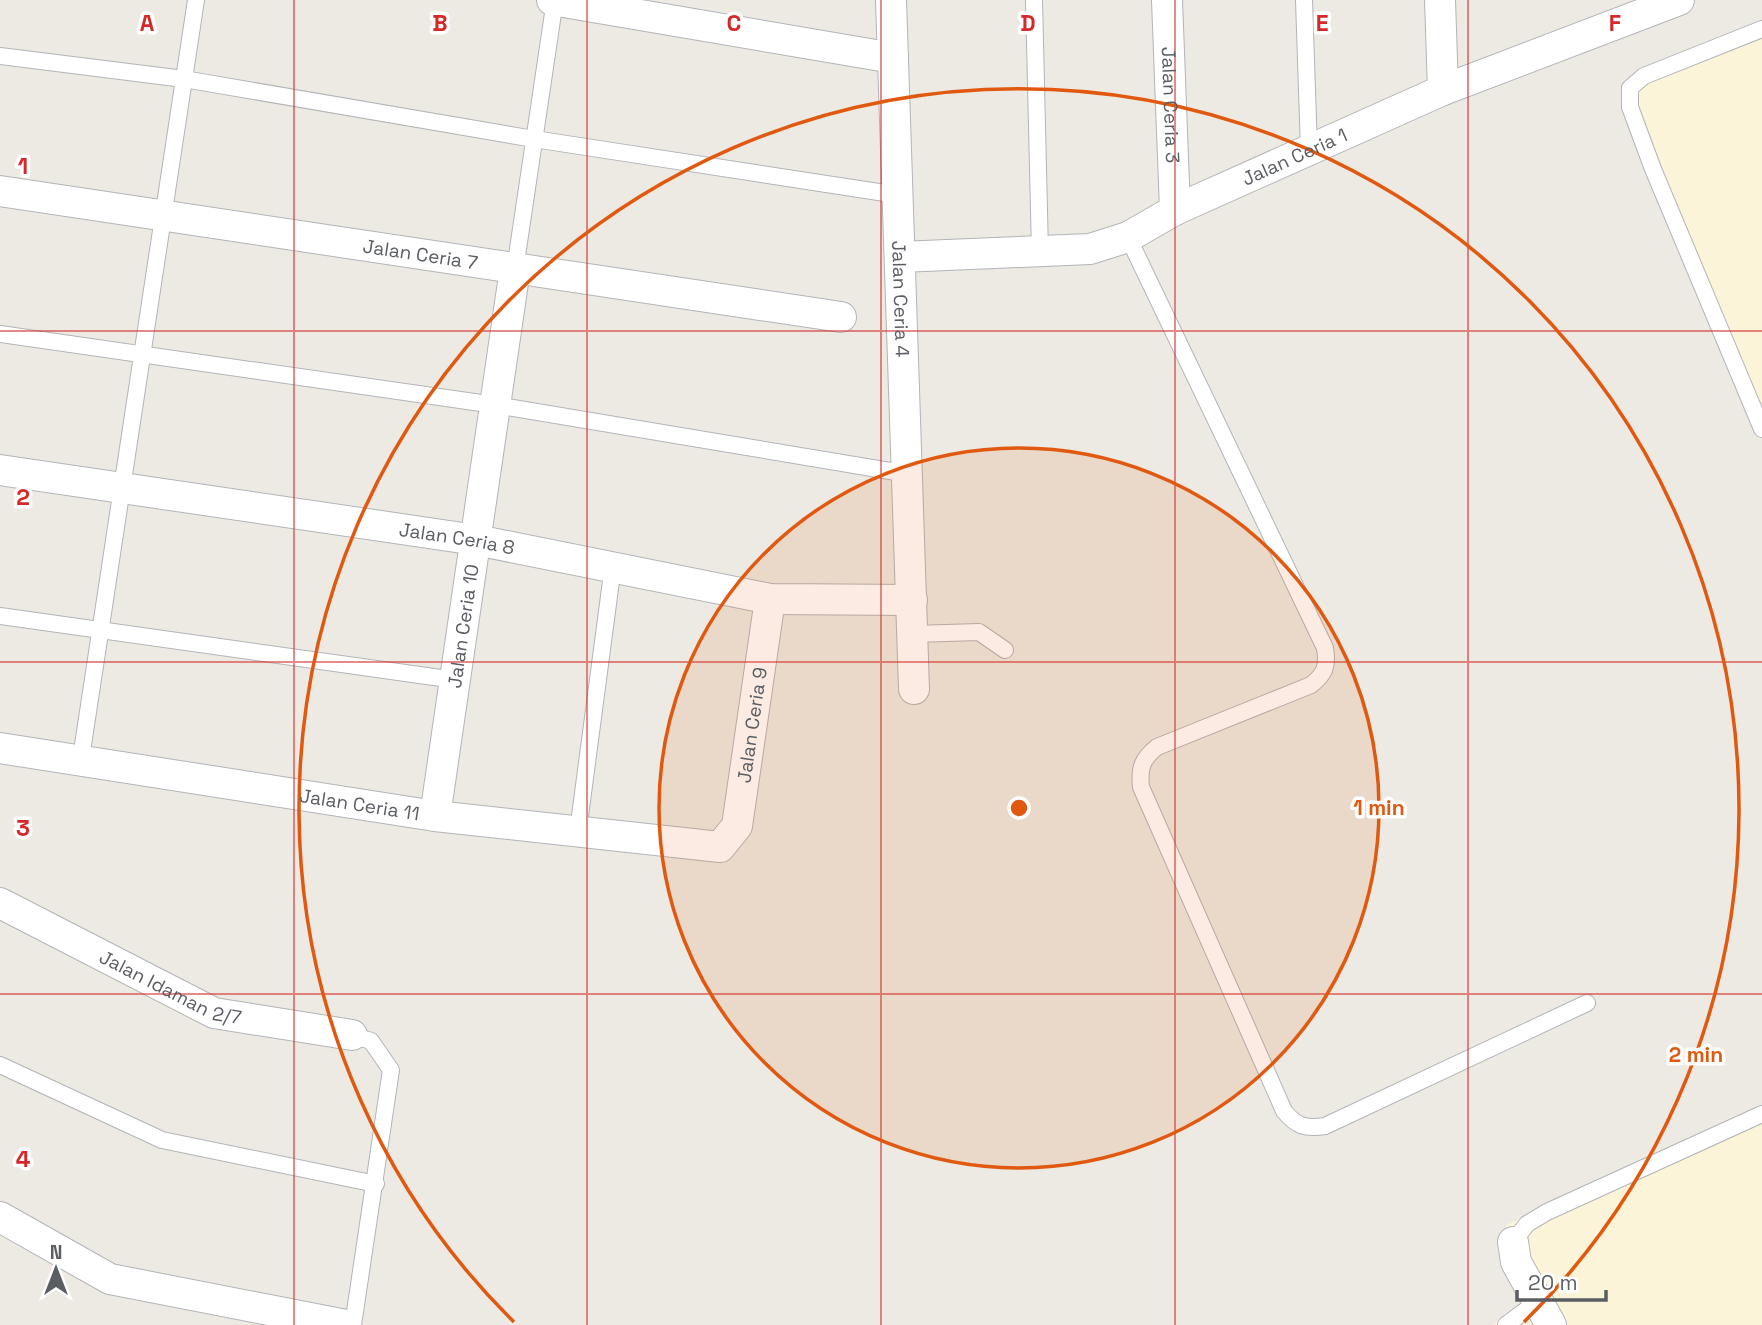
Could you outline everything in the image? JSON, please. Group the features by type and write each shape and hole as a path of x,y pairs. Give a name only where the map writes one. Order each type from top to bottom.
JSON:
{"street":[{"path":"554,0 893,58"},
{"name":"Jalan Ceria 4","path":"891,0 914,690"},
{"name":"Jalan Ceria 3","path":"1167,0 1175,210"},
{"path":"1440,0 1443,90"},
{"name":"Jalan Ceria 1","path":"900,257 1090,249 1128,237 1175,210 1443,90 1679,0"},
{"name":"Jalan Ceria 7","path":"0,191 841,317"},
{"name":"Jalan Ceria 10","path":"435,816 515,268"},
{"name":"Jalan Ceria 8","path":"0,470 476,540 771,599 912,600"},
{"name":"Jalan Ceria 9","path":"720,847 737,826 771,599"},
{"name":"Jalan Ceria 11","path":"0,747 435,816 720,847"},
{"name":"Jalan Idaman 2/7","path":"0,903 214,1013 352,1035"},
{"path":"0,1217 110,1279 346,1325"},
{"path":"1513,1242 1516,1262 1544,1313"}],"lane":[{"path":"81,758 196,0"},
{"path":"515,268 554,0"},
{"path":"1034,0 1040,252"},
{"path":"1304,0 1309,150"},
{"path":"1762,29 1644,76 1630,88 1630,107 1653,169 1762,429"},
{"path":"0,55 184,79 534,139 898,195"},
{"path":"1128,237 1325,648 1328,663 1322,677 1311,685 1157,747 1145,757 1139,772 1142,787 1284,1111 1294,1123 1309,1129 1325,1126 1587,1003"},
{"path":"0,334 495,405 908,474"},
{"path":"578,831 613,566"},
{"path":"0,616 454,680"},
{"path":"913,634 979,632 1005,650"},
{"path":"352,1035 371,1041 391,1069 353,1325"},
{"path":"0,1065 162,1140 376,1184"},
{"path":"1513,1242 1527,1224 1546,1212 1762,1114"},
{"path":"1506,1325 1544,1313"}],"shaded area":[{"path":"1762,22 1762,434 1624,86"},
{"path":"1762,1108 1762,1325 1493,1325 1523,1302 1506,1267 1506,1225"}]}
